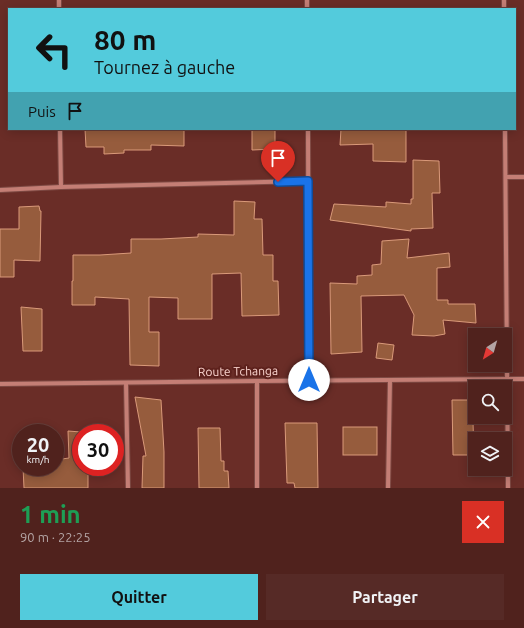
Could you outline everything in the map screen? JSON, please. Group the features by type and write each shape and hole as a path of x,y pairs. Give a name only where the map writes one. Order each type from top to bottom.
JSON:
{"street":[{"path":"60,130 61,187"},
{"path":"308,130 309,380"},
{"path":"505,130 508,488"},
{"path":"506,177 524,177"},
{"path":"0,190 61,187 308,181"},
{"name":"Route Tchanga","path":"0,384 524,379"},
{"path":"388,488 390,380"},
{"path":"257,381 257,488"},
{"path":"126,383 128,488"}],"building":[{"path":"85,130 184,130 184,146 151,145 151,150 124,150 124,153 104,154 104,147 86,147"},
{"path":"252,130 275,130 275,149 252,150"},
{"path":"341,130 406,130 406,162 373,161 373,144 340,145"},
{"path":"413,160 439,161 440,193 432,193 433,228 411,229 411,231 330,220 334,204 386,207 386,202 411,204 411,199 413,199"},
{"path":"234,201 255,202 254,219 262,219 263,255 273,255 273,281 278,281 279,315 242,316 241,273 212,274 212,319 178,319 178,298 149,297 149,332 159,332 159,366 130,365 129,299 95,297 95,305 72,305 73,255 131,253 131,239 198,237 198,234 234,235"},
{"path":"39,206 41,211 40,261 14,260 14,277 0,277 0,229 19,229 19,207"},
{"path":"409,239 407,258 449,253 450,267 437,268 437,300 448,300 448,304 475,304 476,323 443,320 445,334 434,336 412,335 414,315 404,295 361,296 362,352 331,354 330,283 357,284 357,276 372,275 372,265 381,264 382,241"},
{"path":"21,307 42,309 42,351 23,351"},
{"path":"378,343 394,345 392,360 376,358"},
{"path":"135,397 161,400 164,452 164,488 142,488 143,456 146,456"},
{"path":"452,400 468,400 468,424 473,424 473,432 468,432 468,455 453,455"},
{"path":"285,423 317,423 318,488 295,488 294,483 287,483"},
{"path":"343,427 377,427 377,455 343,455"},
{"path":"198,428 220,428 221,461 224,461 224,471 228,471 229,488 199,488"},
{"path":"68,431 72,431 72,476 88,476 88,488 24,488 23,476 64,476 64,459 69,458"}],"route":[{"path":"278,182 308,181 309,380"}]}
